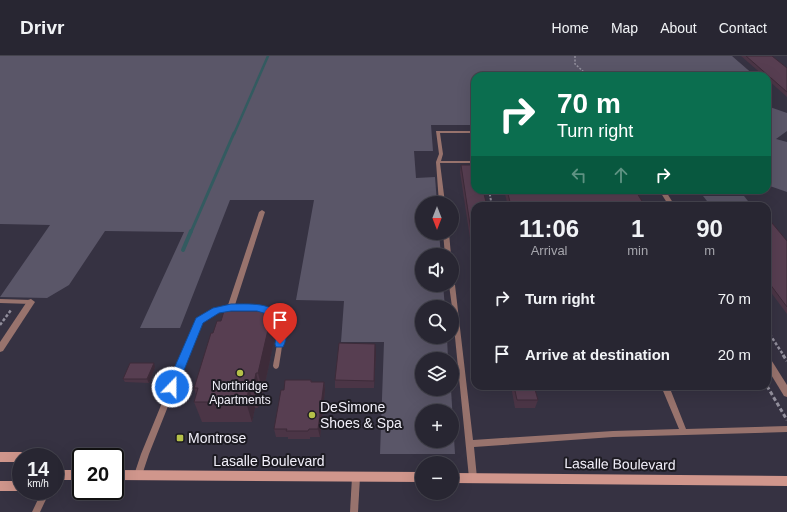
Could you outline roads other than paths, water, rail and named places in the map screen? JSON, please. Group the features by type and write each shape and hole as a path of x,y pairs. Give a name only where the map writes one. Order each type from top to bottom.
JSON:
{"main road":[{"path":"0,457 12,458"},
{"name":"Lasalle Boulevard","path":"124,475 415,477"},
{"name":"Lasalle Boulevard","path":"459,478 787,481"},
{"path":"0,486 12,486"}],"street":[{"path":"0,349 31,302"},
{"path":"771,366 787,392"}],"lane":[{"path":"441,196 438,162 441,154 438,132 471,132"},
{"path":"438,162 471,162"},
{"path":"231,307 262,212"},
{"path":"453,292 473,478"},
{"path":"0,301 31,302"},
{"path":"138,475 144,454 199,320 216,310 231,307 257,308 273,313 279,320 282,334 276,366"},
{"path":"666,390 684,432"},
{"path":"469,444 613,434 787,429"},
{"path":"354,512 356,477"},
{"path":"36,512 42,500"}],"waterway":[{"path":"234,134 268,56"},
{"path":"191,232 234,133"},
{"path":"183,250 191,231"}],"place":[{"name":"Northridge Apartments","path":"240,373"},
{"name":"DeSimone Shoes & Spa","path":"312,415"},
{"name":"Montrose","path":"180,438"}]}
